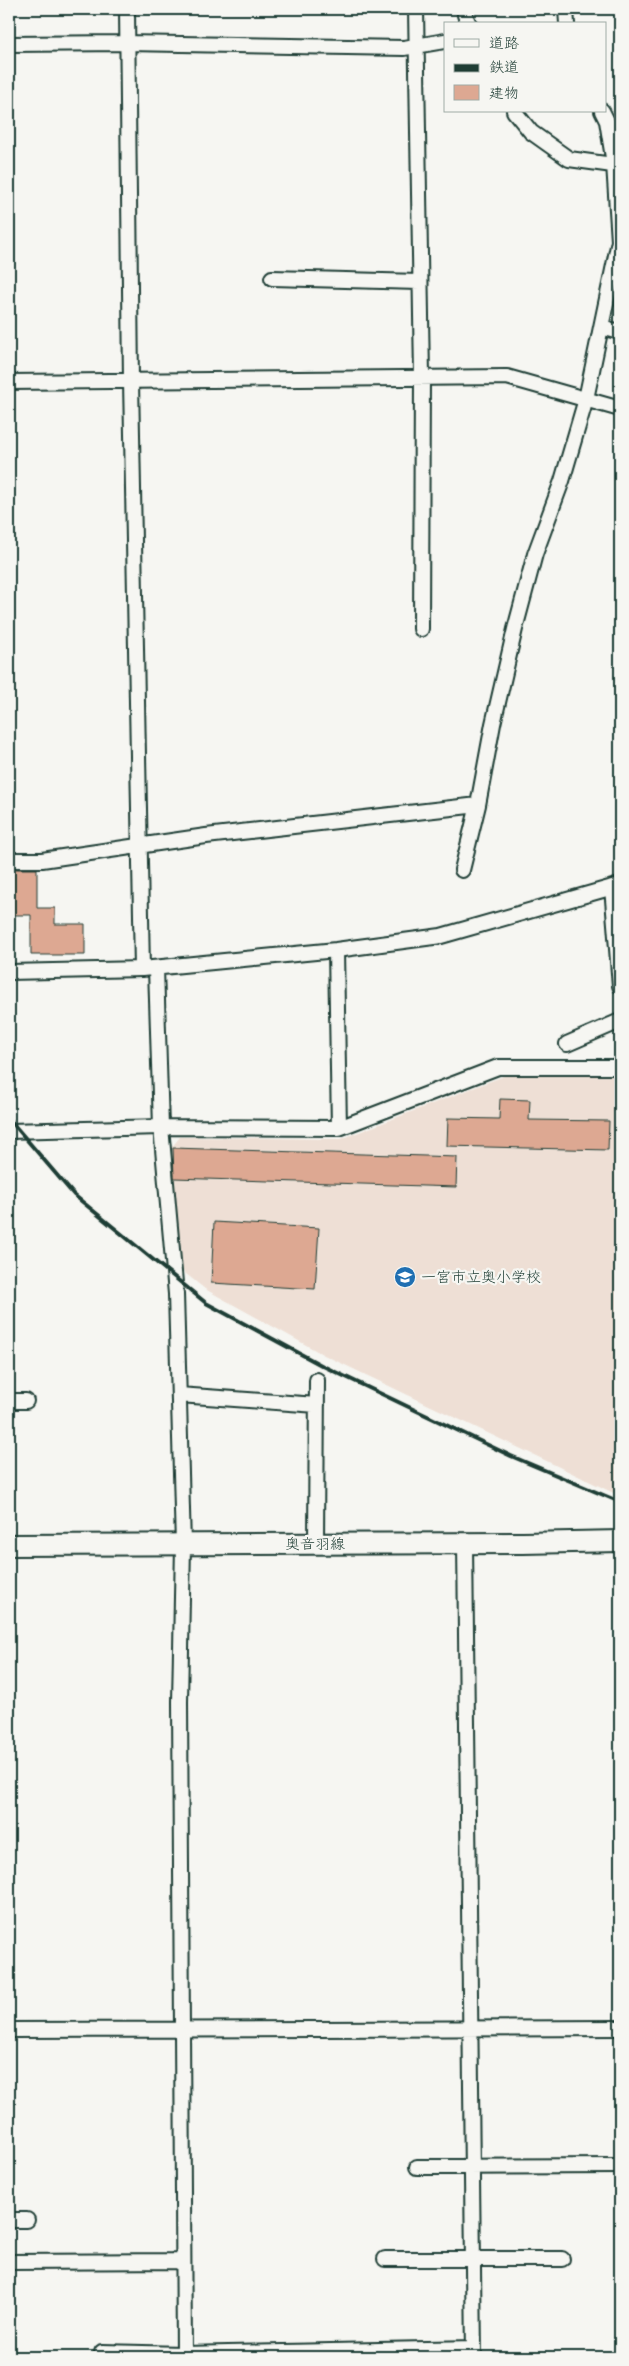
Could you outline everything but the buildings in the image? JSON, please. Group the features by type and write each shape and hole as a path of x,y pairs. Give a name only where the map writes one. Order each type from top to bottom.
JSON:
{"main road":[{"name":"奥音羽線","path":"9,1545 465,1543 620,1540"}],"street":[{"path":"127,9 139,847 176,1294 183,1545 180,1702 183,2355"},
{"path":"416,9 422,376 422,629"},
{"path":"466,9 465,15 467,22"},
{"path":"566,9 567,22"},
{"path":"9,44 127,43 404,48 418,44 444,41"},
{"path":"515,112 531,132 569,159 617,165"},
{"path":"462,870 478,805 493,724 515,629 535,554 562,481 586,400 619,241 617,165 607,121 602,112"},
{"path":"272,278 419,282"},
{"path":"601,328 620,332"},
{"path":"9,382 226,381 422,376 507,376 620,409"},
{"path":"9,860 42,860 206,836 478,805"},
{"path":"9,972 149,968 336,950 441,936 616,886 620,986"},
{"path":"336,950 338,1128"},
{"path":"567,1044 620,1022"},
{"path":"9,1131 161,1128 338,1128 498,1067 620,1067"},
{"path":"316,1544 317,1380"},
{"path":"179,1395 317,1405"},
{"path":"9,1401 26,1401"},
{"path":"102,2352 183,2355 474,2352 465,1543"},
{"path":"9,2030 620,2028"},
{"path":"417,2167 620,2166"},
{"path":"9,2220 27,2220"},
{"path":"385,2259 562,2259"},
{"path":"9,2262 183,2261"}],"shaded area":[{"name":"一宮市立奥小学校","path":"509,1074 620,1074 620,1496 324,1355 205,1289 176,1266 171,1148 180,1137 341,1139"}],"railway":[{"path":"9,1119 74,1195 206,1303 323,1366 511,1456 620,1502"}],"place":[{"name":"一宮市立奥小学校","path":"405,1277"}]}
